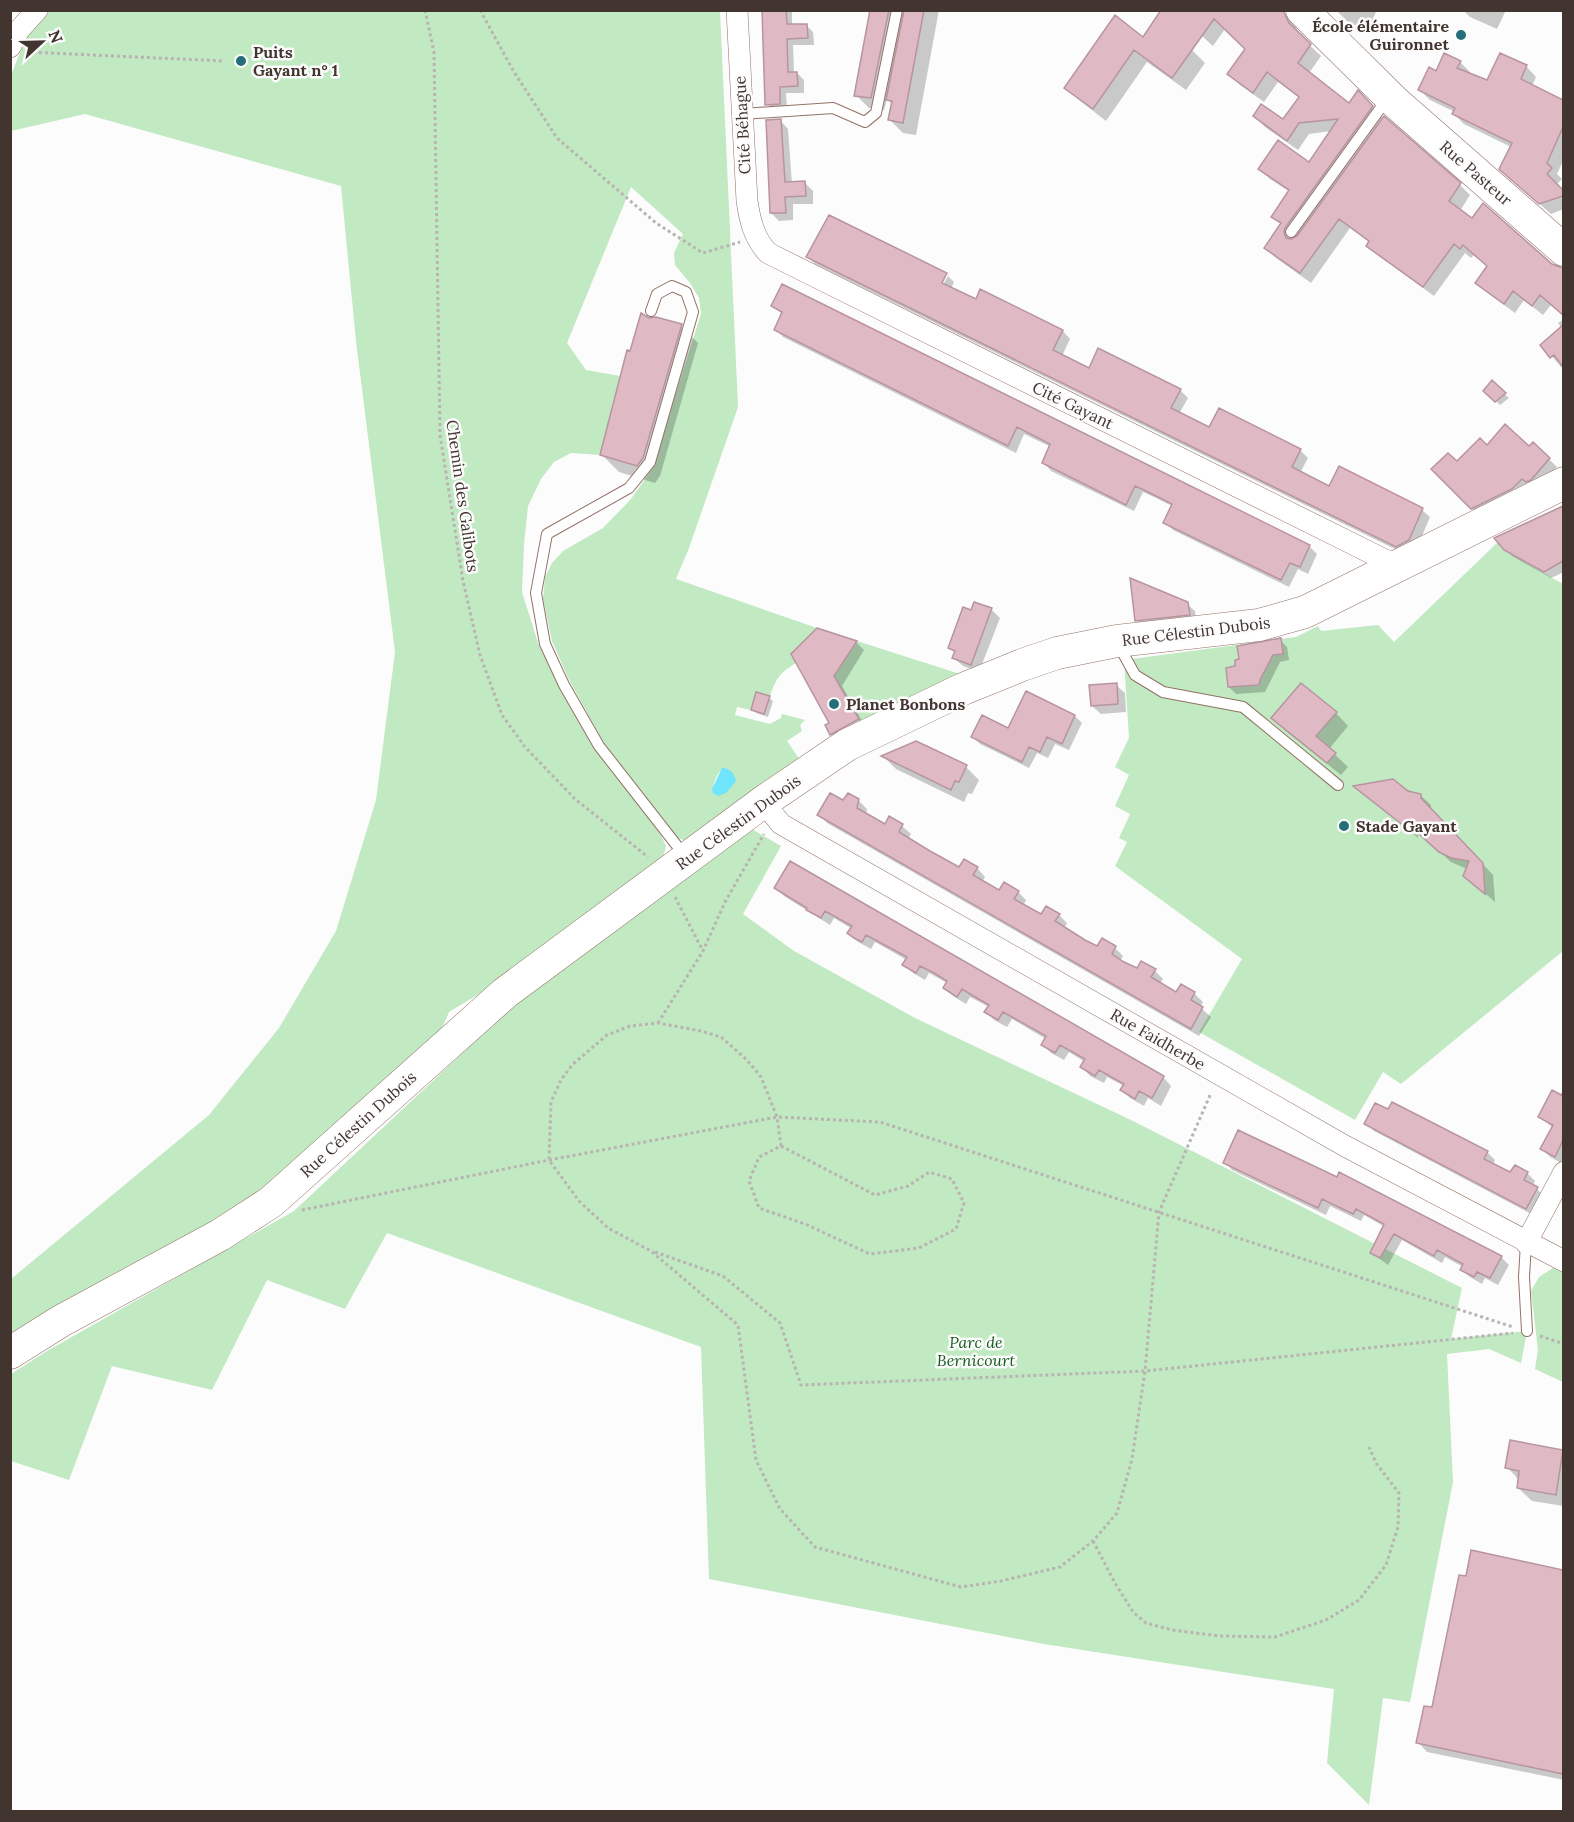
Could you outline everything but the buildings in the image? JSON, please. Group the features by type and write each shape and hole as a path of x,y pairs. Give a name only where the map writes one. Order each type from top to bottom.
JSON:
{"street":[{"path":"16,50 19,30 37,10"},
{"name":"Cité Béhague","path":"737,10 745,184 750,219 756,237"},
{"name":"Rue Pasteur","path":"1302,10 1389,96 1563,250"},
{"name":"Cité Gayant","path":"756,237 768,253 777,258 1396,566"},
{"name":"Rue Célestin Dubois","path":"10,1353 61,1320 208,1242 259,1210 301,1176 505,993 676,868 772,813 848,745 963,689 1057,653 1117,641 1236,628 1277,621 1311,609 1563,483"},
{"name":"Rue Faidherbe","path":"772,813 1219,1075 1345,1146 1563,1262"},
{"path":"1526,1243 1563,1172"}],"lane":[{"path":"742,114 833,108 865,123 876,113 897,10"},
{"path":"1291,232 1389,96"},
{"path":"651,311 657,294 672,286 686,292 693,312 650,462 629,488 547,534 536,593 545,644 570,695 599,746 676,868"},
{"path":"1117,641 1135,675 1163,692 1243,707 1338,785"},
{"path":"1526,1243 1524,1277 1527,1331"}],"path":[{"name":"Chemin des Galibots","path":"425,10 434,52 440,435 450,510 480,655 502,715 525,747 575,799 649,859 676,868 704,951"},
{"path":"480,10 514,72 557,138 656,223 703,252 756,237"},
{"path":"16,50 224,60"},
{"path":"658,1023 704,951 725,902 772,813"},
{"path":"781,1146 777,1117 761,1077 747,1060 720,1037 701,1031 658,1023 630,1026 607,1035 572,1065 561,1080 551,1102 549,1160 579,1201 608,1228 651,1251 723,1276 780,1323 801,1385 1145,1371 1527,1331"},
{"path":"651,1251 738,1325 756,1460 780,1509 815,1547 961,1587 1001,1581 1060,1567 1093,1541 1117,1512 1132,1459 1145,1371 1159,1212 1219,1075"},
{"path":"259,1210 294,1211 777,1117 880,1122 1563,1344"},
{"path":"781,1146 874,1195 908,1186 929,1172 952,1179 964,1203 956,1229 919,1248 870,1254 805,1224 759,1208 749,1180 759,1157 781,1146"},
{"path":"1093,1541 1133,1612 1146,1623 1172,1630 1220,1636 1275,1637 1326,1620 1359,1600 1366,1591 1386,1565 1398,1527 1399,1493 1376,1463 1369,1447"}],"green space":[{"path":"50,10 720,11 738,407 676,579 817,628 806,640 843,662 857,641 960,674 861,724 832,673 801,647 791,653 796,663 779,676 770,696 756,692 751,710 737,707 735,715 770,724 781,718 782,714 805,720 800,725 802,731 787,741 800,760 689,842 678,838 665,823 604,743 569,680 552,641 543,599 545,577 552,563 563,551 603,528 631,499 652,469 701,314 699,298 675,265 674,253 683,234 631,187 567,343 586,370 620,376 611,409 613,410 600,455 571,453 554,462 541,479 528,506 522,592 538,643 561,689 659,831 666,846 663,858 479,994 449,1012 440,1033 266,1193 11,1341 11,1279 209,1115 279,1028 336,931 376,800 395,652 356,341 341,186 85,114 11,131 11,76 26,36","holes":["724,768 729,770 713,793 719,772"]},
{"name":"Stade Gayant","path":"1498,542 1505,551 1563,584 1563,951 1401,1084 1383,1072 1355,1120 1199,1032 1242,959 1115,866 1127,842 1119,838 1130,814 1115,806 1129,775 1115,767 1129,738 1124,660 1296,637 1318,626 1321,631 1378,625 1394,642"},
{"name":"Parc de Bernicourt","path":"750,828 781,846 743,914 794,951 915,1018 1133,1121 1462,1288 1451,1339 1527,1331 1521,1363 1489,1349 1447,1354 1453,1482 1410,1702 1383,1698 1369,1805 1327,1763 1334,1689 1044,1644 709,1579 701,1347 387,1233 345,1309 267,1280 212,1390 112,1366 69,1480 11,1461 11,1374 47,1351 294,1211 515,1004"},
{"path":"1556,1266 1563,1270 1563,1382 1535,1369 1538,1350 1531,1291 1539,1277"}],"water":[{"path":"722,768 731,772 736,781 726,793 718,796 713,793 712,789"}],"place":[{"name":"École élémentaire Guironnet","path":"1461,35"},
{"name":"Puits Gayant n° 1","path":"241,61"},
{"name":"Planet Bonbons","path":"834,704"},
{"name":"Stade Gayant","path":"1344,826"}]}
